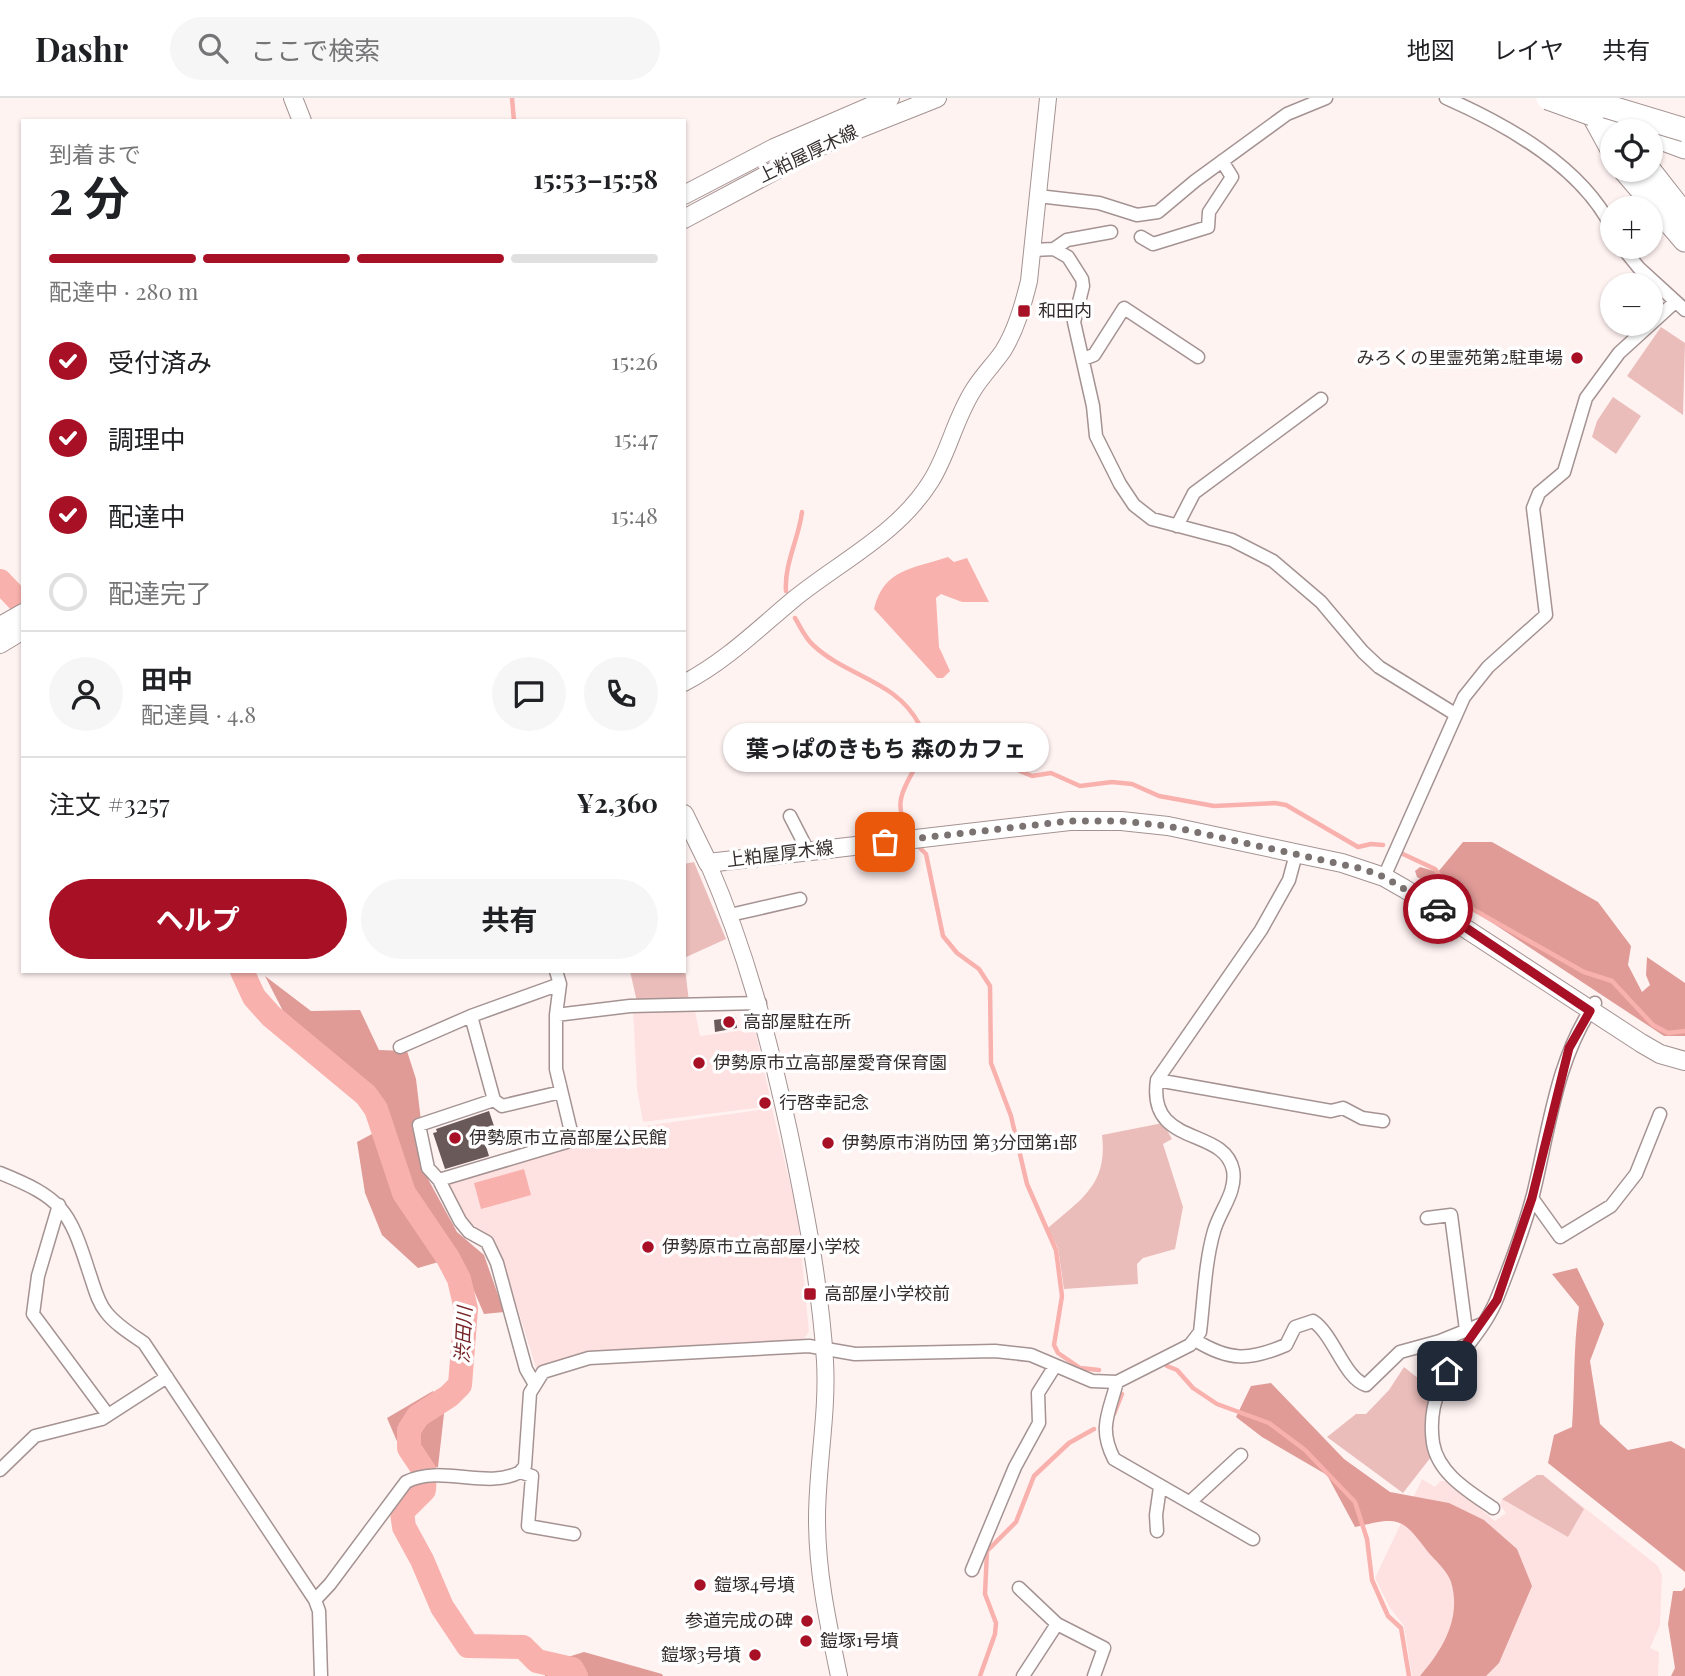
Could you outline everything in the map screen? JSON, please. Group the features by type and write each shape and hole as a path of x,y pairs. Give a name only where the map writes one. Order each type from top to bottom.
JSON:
{"highway":[{"path":"1548,98 1607,119"},
{"path":"1582,98 1685,130"},
{"path":"1582,98 1600,129"},
{"path":"1606,98 1617,119"},
{"path":"1663,139 1685,147"},
{"path":"1634,182 1665,221 1685,240"},
{"path":"1658,182 1685,216"}],"main road":[{"path":"293,98 301,119"},
{"name":"上粕屋厚木線","path":"686,194 775,148 890,98"},
{"name":"上粕屋厚木線","path":"686,218 836,138 937,98"},
{"path":"8,632 21,616"},
{"name":"上粕屋厚木線","path":"686,818 708,863 1082,821 1168,826 1342,863 1384,877 1593,1007 1660,1054 1685,1061"}],"street":[{"path":"686,682 718,664 795,599 868,546 906,513 931,481 974,389 1003,350 1015,327 1029,281 1048,98"},
{"path":"1038,197 1099,203 1147,216 1175,200 1222,161 1287,114 1325,98"},
{"path":"1446,98 1496,122 1559,166 1591,195 1600,209"},
{"path":"1141,237 1153,244 1208,227 1209,212 1232,177 1222,161"},
{"path":"1032,250 1054,249 1067,240 1111,232"},
{"path":"1054,249 1068,257 1082,279 1083,286 1074,322 1093,406 1096,436 1119,484 1142,513 1177,526 1231,540 1280,565 1321,602 1379,667 1455,715"},
{"path":"1632,259 1685,310"},
{"path":"1384,877 1464,698 1488,667 1546,615 1540,587 1541,564 1533,508 1539,493 1564,472 1586,398 1619,353 1675,302"},
{"path":"1083,359 1094,355 1124,308 1198,357"},
{"path":"1177,526 1194,493 1321,399"},
{"path":"790,816 808,851"},
{"path":"315,1600 330,1584 406,1482 424,1476 499,1478 520,1472 525,1466 530,1393 534,1383 543,1372 589,1358 796,1347 872,1354 995,1351 1031,1355 1093,1381 1116,1382 1190,1345 1199,1332 1214,1230 1232,1190 1232,1167 1217,1149 1180,1132 1166,1122 1158,1106 1157,1080 1261,930 1289,880 1296,854"},
{"path":"708,863 730,915 760,1003 808,1220 823,1348 825,1415 817,1517 818,1567 839,1676"},
{"path":"730,915 800,899"},
{"path":"400,1047 558,978 556,1069 573,1140 439,1180"},
{"path":"556,1016 630,1006 760,1003"},
{"path":"1493,1508 1459,1484 1442,1465 1433,1442 1435,1399 1447,1371 1497,1300 1532,1198 1569,1048 1593,1007"},
{"path":"471,1016 494,1100 502,1106 561,1092"},
{"path":"1157,1080 1317,1103 1331,1111 1343,1108 1362,1118 1383,1121"},
{"path":"494,1100 419,1125 428,1168 439,1180 460,1220 469,1232 486,1242 497,1263 526,1369 534,1383"},
{"path":"1532,1198 1560,1237 1611,1206 1636,1174 1660,1114"},
{"path":"0,1172 36,1188 59,1205 70,1218 97,1296 105,1311 116,1323 144,1343 315,1600 319,1611 321,1676"},
{"path":"59,1205 38,1276 33,1314 108,1415"},
{"path":"1427,1218 1456,1215 1466,1330"},
{"path":"1195,1340 1218,1354 1242,1357 1267,1353 1286,1345 1295,1327 1313,1321 1325,1333 1356,1380 1366,1385 1400,1352 1482,1324"},
{"path":"972,1570 1015,1468 1039,1423 1038,1392 1055,1366"},
{"path":"0,1470 35,1436 102,1419 167,1377"},
{"path":"1116,1382 1104,1424 1109,1450 1120,1463 1254,1539"},
{"path":"1189,1502 1241,1455"},
{"path":"520,1472 532,1476 528,1526 554,1537 575,1534"},
{"path":"1157,1531 1160,1487"},
{"path":"1019,1588 1057,1624 1104,1648 1094,1676"},
{"path":"1023,1676 1057,1624"}],"shaded area":[{"path":"1663,328 1685,343 1683,415 1627,376 1655,336 1663,336"},
{"path":"1613,397 1641,416 1616,454 1592,437 1597,421"},
{"path":"948,557 954,562 967,558 989,602 962,602 941,594 936,598 939,647 950,671 943,678 937,678 874,609 885,585 893,578 912,568"},
{"path":"1463,842 1492,842 1598,902 1631,946 1628,965 1642,992 1650,985 1646,975 1647,957 1685,983 1685,1036 1664,1036 1450,895 1417,877 1415,871 1420,867 1438,872"},
{"path":"694,862 726,939 686,957 686,864"},
{"path":"630,973 686,973 689,1002 637,1002"},
{"path":"265,976 311,1011 360,1010 379,1050 407,1051 416,1079 428,1179 457,1232 484,1255 504,1312 484,1314 459,1256 418,1268 382,1235 365,1193 357,1142 387,1126 375,1091 283,1011"},
{"name":"伊勢原市立高部屋愛育保育園","path":"686,1008 695,1011 700,1036 755,1029 772,1106 643,1122 637,1089 633,1009"},
{"name":"伊勢原市立高部屋小学校","path":"772,1108 798,1217 809,1332 803,1340 583,1355 536,1368 502,1258 487,1236 468,1225 443,1183 579,1143 580,1135"},
{"path":"1163,1123 1172,1139 1163,1144 1183,1207 1175,1249 1143,1258 1137,1264 1138,1284 1064,1289 1058,1248 1048,1228 1081,1199 1096,1179 1101,1167 1102,1135"},
{"path":"524,1169 531,1195 481,1209 474,1183"},
{"path":"1577,1268 1604,1324 1590,1361 1600,1424 1628,1450 1671,1441 1685,1449 1685,1572 1548,1463 1554,1435 1572,1427 1579,1307 1552,1274"},
{"path":"1404,1367 1433,1390 1426,1424 1431,1457 1403,1493 1327,1437 1356,1414 1366,1414 1389,1390"},
{"path":"1271,1383 1344,1459 1390,1492 1449,1503 1484,1520 1517,1549 1532,1586 1499,1663 1486,1676 1420,1676 1436,1656 1452,1621 1454,1596 1449,1578 1419,1540 1398,1522 1355,1527 1327,1475 1262,1437 1236,1417 1251,1386"},
{"path":"433,1391 444,1414 438,1467 408,1467 387,1418"},
{"path":"1537,1475 1543,1475 1658,1566 1662,1575 1660,1625 1650,1648 1659,1652 1658,1676 1412,1676 1404,1626 1390,1608 1375,1578 1422,1479 1435,1487 1440,1481 1446,1481 1495,1521 1506,1513 1500,1505 1502,1499"},
{"path":"1537,1475 1543,1475 1584,1509 1568,1537 1502,1499"},
{"path":"1685,1587 1685,1676 1671,1676 1675,1668 1668,1624 1673,1591 1682,1591"},
{"path":"584,1652 663,1676 545,1676 545,1664"}],"building":[{"name":"高部屋駐在所","path":"736,1017 737,1028 715,1032 714,1020"},
{"name":"伊勢原市立高部屋公民館","path":"489,1111 494,1126 481,1130 489,1156 445,1169 433,1133 437,1132 436,1129"}],"waterway":[{"path":"512,98 514,119"},
{"path":"786,591 787,571 802,512"},
{"name":"渋田川","path":"0,581 21,603"},
{"path":"795,618 813,645 826,656 898,698 919,724 923,738 922,750 901,798 901,811 906,824"},
{"path":"920,725 944,747 956,751 988,743 999,746 1020,771 1032,776 1051,773 1080,786 1112,782 1132,784 1159,796 1214,806 1275,803 1286,805 1358,847 1383,845"},
{"path":"918,846 926,854 943,936 957,953 979,969 990,986 991,1063 1011,1116 1027,1184 1056,1250 1062,1296 1054,1345 1058,1353 1080,1368 1099,1370"},
{"path":"1403,854 1435,869 1448,888 1467,906 1584,972 1612,981 1653,1025 1668,1033 1685,1031"},
{"name":"渋田川","path":"243,973 254,997 271,1016 366,1095 376,1109 404,1193 459,1279 466,1309 460,1385 449,1396 418,1416 409,1430 409,1448 425,1472 424,1490 402,1512 404,1527 422,1560 442,1607 468,1646 523,1647 537,1661 572,1669 576,1676"},
{"path":"1167,1366 1177,1370 1193,1388 1217,1404 1269,1423 1305,1450 1355,1502 1367,1539 1372,1580 1388,1616 1401,1628 1409,1676"},
{"path":"1114,1414 1122,1394"},
{"path":"980,1676 995,1634 996,1623 985,1594 987,1551 1016,1522 1034,1476 1069,1443 1094,1429"}],"way so far":[{"path":"885,842 1070,821 1121,821 1168,826 1363,869 1384,877 1438,909"}],"place":[{"name":"和田内","path":"1024,311"},
{"name":"みろくの里霊苑第2駐車場","path":"1577,358"},
{"name":"葉っぱのきもち 森のカフェ","path":"885,842"},
{"name":"高部屋駐在所","path":"729,1022"},
{"name":"伊勢原市立高部屋愛育保育園","path":"699,1063"},
{"name":"行啓幸記念","path":"765,1103"},
{"name":"伊勢原市立高部屋公民館","path":"455,1138"},
{"name":"伊勢原市消防団 第3分団第1部","path":"828,1143"},
{"name":"伊勢原市立高部屋小学校","path":"648,1247"},
{"name":"高部屋小学校前","path":"810,1294"},
{"name":"鎧塚4号墳","path":"700,1585"},
{"name":"参道完成の碑","path":"807,1621"},
{"name":"鎧塚1号墳","path":"806,1641"},
{"name":"鎧塚3号墳","path":"755,1655"}],"route":[{"path":"1438,909 1590,1011 1569,1048 1532,1198 1497,1300 1473,1338 1447,1371"}]}
